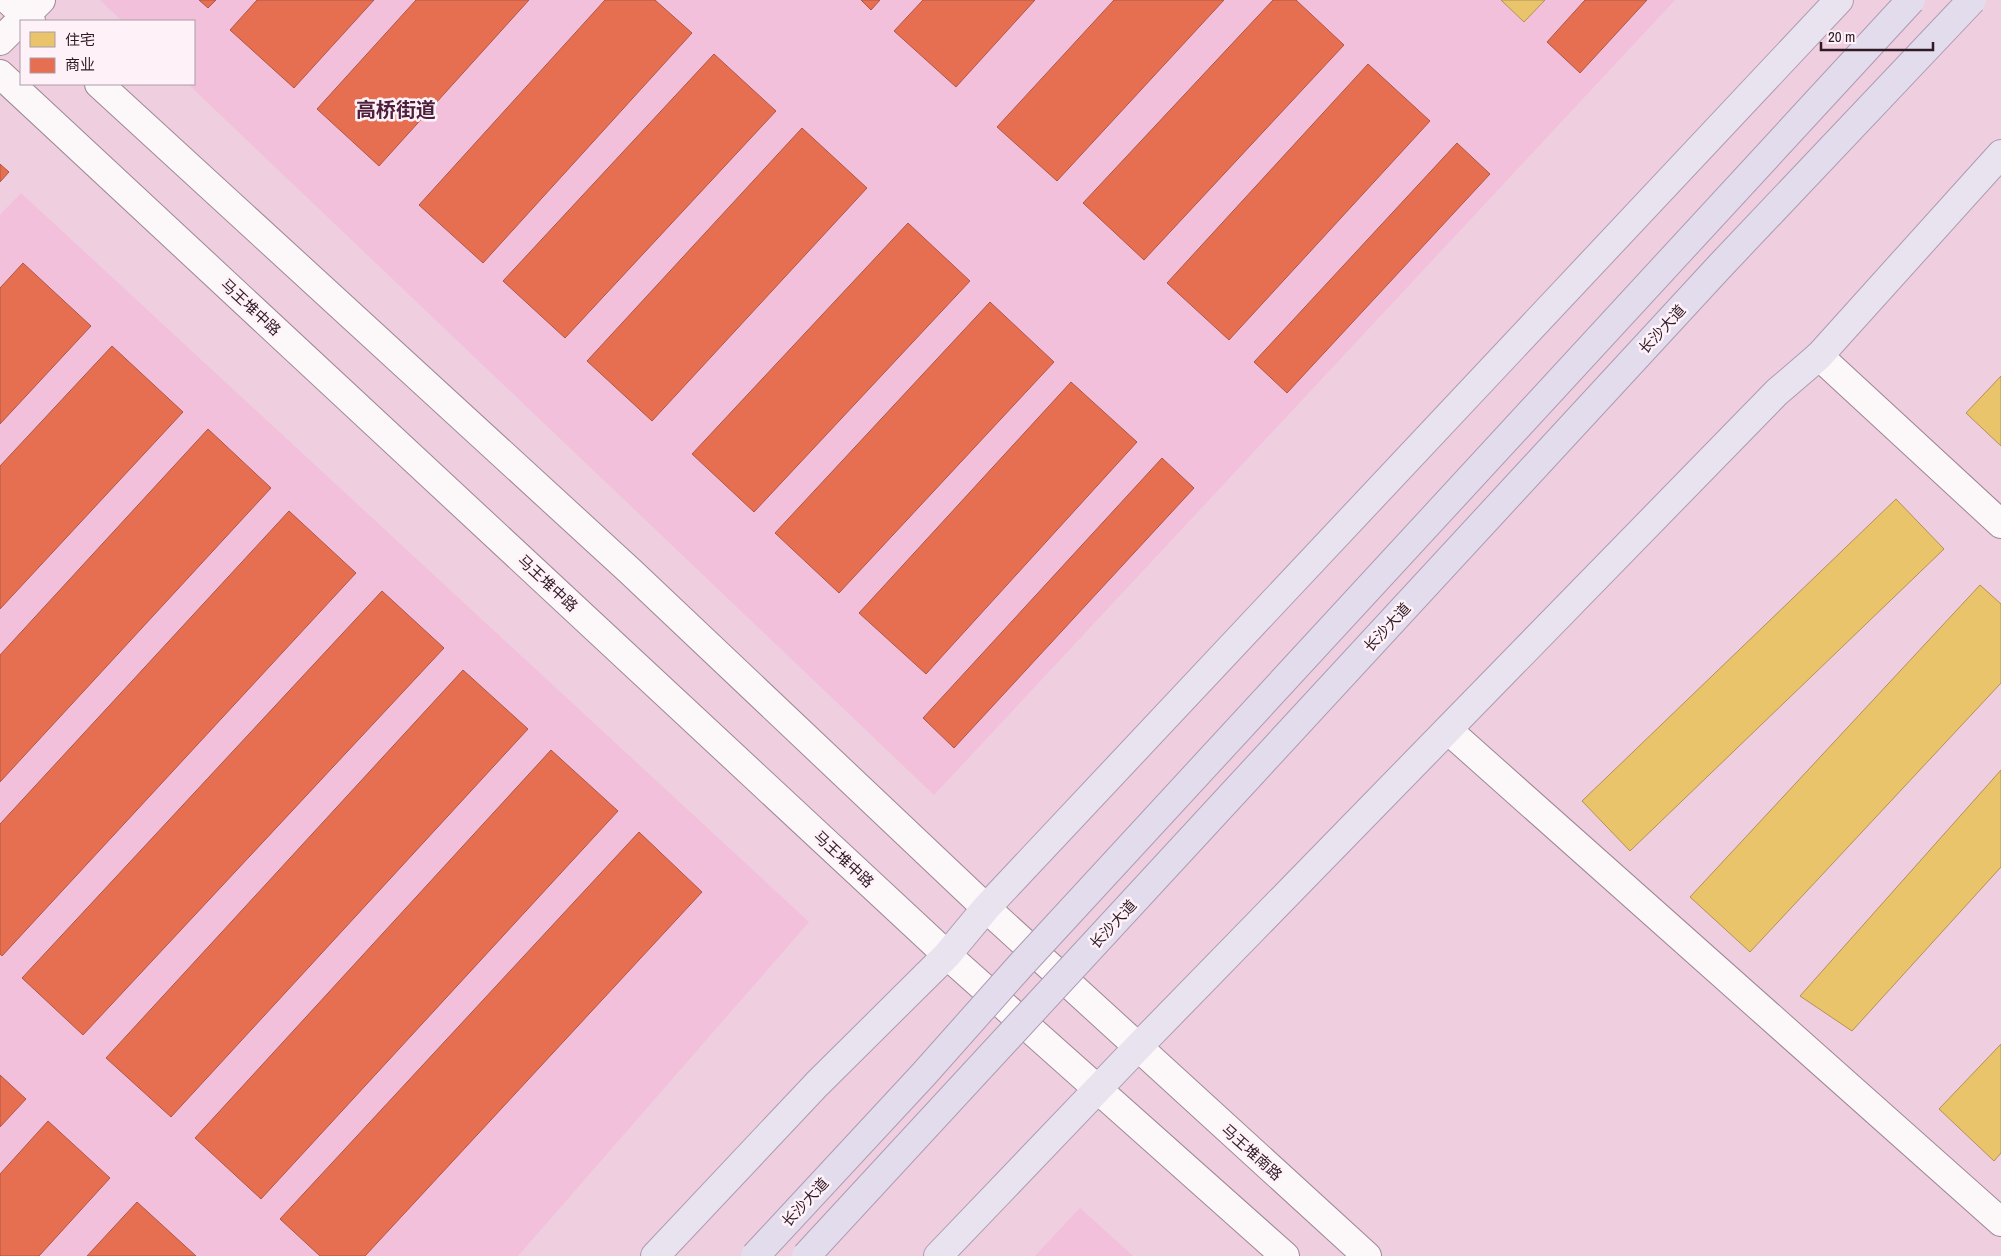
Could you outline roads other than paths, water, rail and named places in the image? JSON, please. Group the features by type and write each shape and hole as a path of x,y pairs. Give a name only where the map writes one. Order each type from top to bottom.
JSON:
{"highway":[{"name":"长沙大道","path":"756,1256 924,1074 1020,966 1911,0"},
{"name":"长沙大道","path":"806,1256 1721,265 1972,0"}],"main road":[{"path":"655,1256 817,1084 947,955 986,908 1839,0"},
{"path":"0,41 26,9"},
{"name":"马王堆中路","path":"0,74 947,955 1098,1090"},
{"path":"100,85 630,571 986,908 1138,1047"},
{"path":"938,1256 1138,1047 1776,392 1819,356 2001,154"},
{"path":"1819,356 2001,524"},
{"path":"1448,730 2001,1222"},
{"name":"马王堆南路","path":"1138,1047 1367,1256"},
{"path":"1098,1090 1286,1256"}],"district":[{"name":"高桥街道","path":"396,109"}]}
